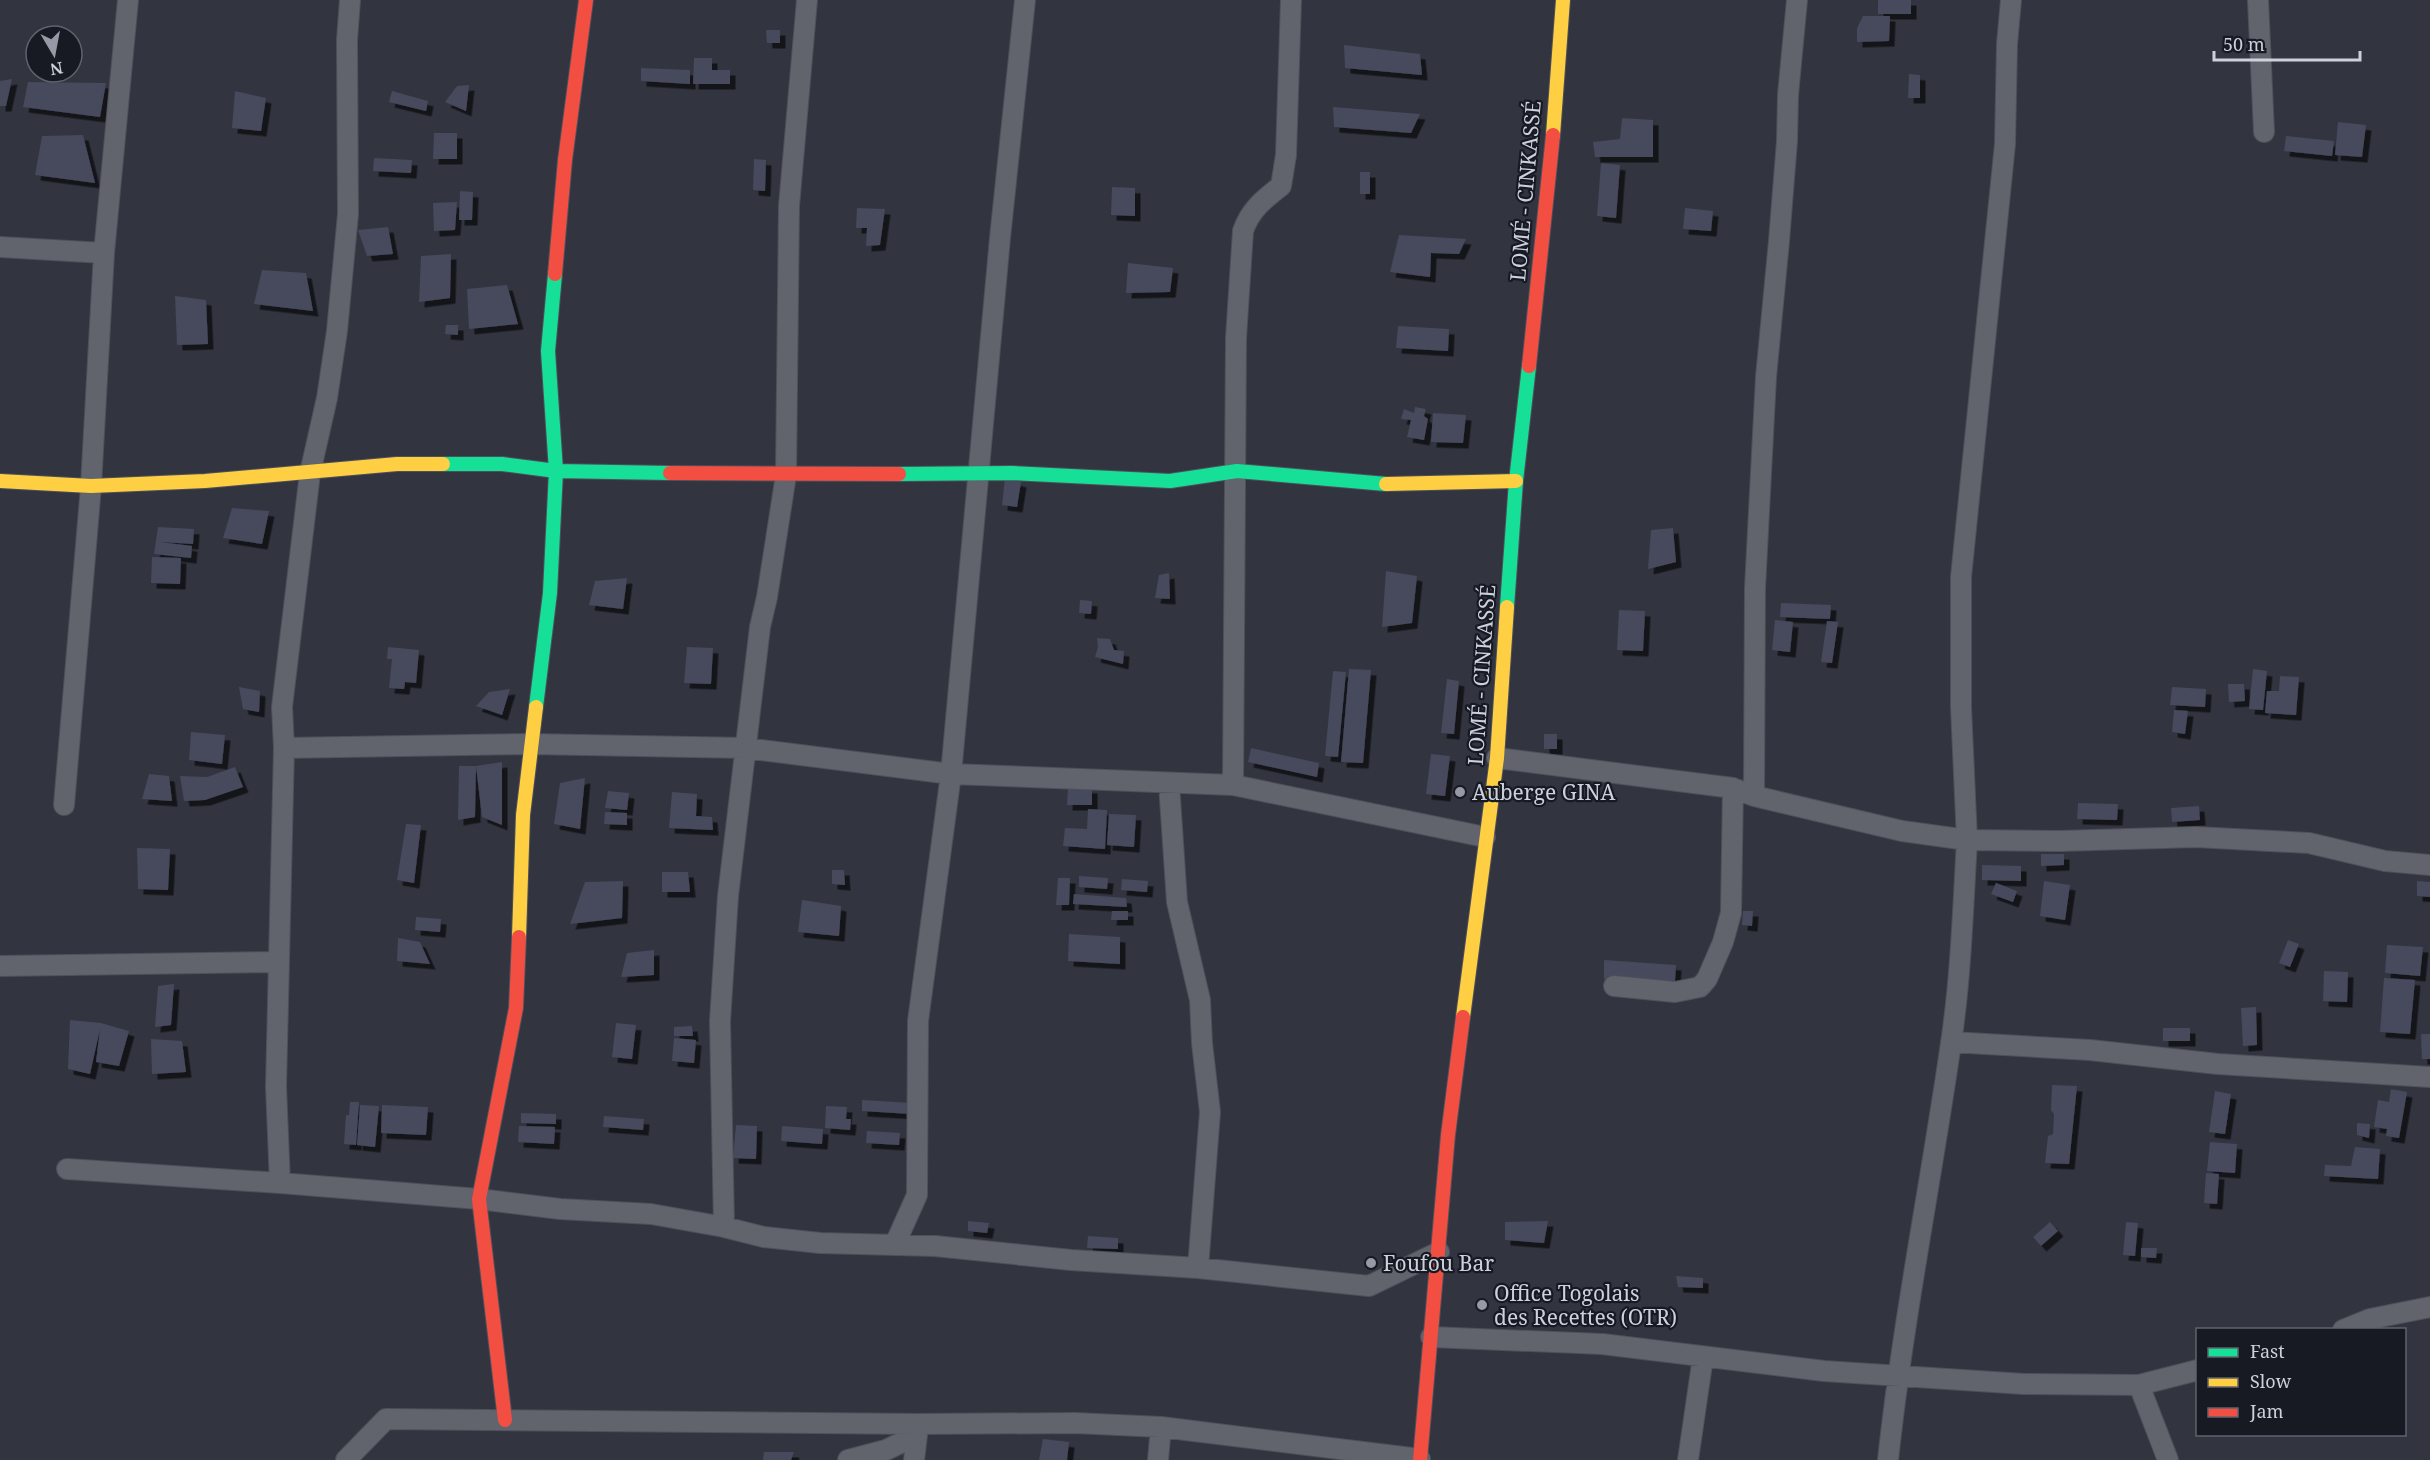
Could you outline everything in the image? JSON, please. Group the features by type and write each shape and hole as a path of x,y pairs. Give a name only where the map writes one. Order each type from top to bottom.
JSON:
{"main road":[{"path":"505,1420 479,1200 516,1008 524,814 530,744 549,592 556,471 548,351 565,160 586,0"},
{"name":"LOMÉ - CINKASSÉ","path":"1420,1459 1448,1135 1497,758 1516,481 1548,183 1563,0"},
{"path":"0,481 92,486 226,480 398,464 502,464 556,471 786,475 1012,473 1170,481 1237,471 1384,484 1516,481"}],"street":[{"path":"64,805 92,486 104,253 128,0"},
{"path":"280,1183 276,1087 284,748 282,707 310,473 329,387 337,331 348,214 347,40 350,0"},
{"path":"724,1227 720,1022 728,896 760,627 767,597 786,475 789,206 807,0"},
{"path":"895,1244 917,1195 918,1021 951,774 1000,238 1025,0"},
{"path":"1233,785 1237,471 1236,338 1243,231 1248,216 1261,201 1281,186 1286,155 1291,0"},
{"path":"1754,796 1755,588 1766,377 1788,141 1788,95 1797,0"},
{"path":"1888,1460 1897,1376 1951,1042 1962,939 1967,840 1960,706 1961,578 2006,144 2007,44 2011,0"},
{"path":"2258,0 2264,132"},
{"path":"0,247 104,253"},
{"path":"284,748 530,744 745,748 951,774 1233,785 1485,837"},
{"path":"1497,758 1734,788 1754,796 1902,831 1967,840 2060,841 2196,837 2298,842 2385,861 2430,865"},
{"path":"1168,784 1177,902 1200,1000 1202,1043 1210,1112 1198,1268"},
{"path":"1614,986 1675,992 1700,987 1707,979 1723,942 1731,913 1734,788"},
{"path":"0,966 278,962"},
{"path":"1951,1042 2090,1050 2218,1064 2430,1077"},
{"path":"68,1169 280,1183 560,1209 651,1214 724,1227 764,1237 820,1244 895,1244 1198,1268 1369,1286 1439,1252"},
{"path":"2346,1328 2370,1319 2430,1307"},
{"path":"1431,1337 1602,1344 1824,1371 2024,1384 2139,1385 2196,1371"},
{"path":"1688,1460 1702,1357"},
{"path":"2139,1385 2168,1460"},
{"path":"346,1460 386,1419 917,1430 1075,1423 1161,1427 1420,1459"},
{"path":"1158,1460 1161,1427"},
{"path":"848,1460 886,1450 917,1430"},
{"path":"914,1460 917,1430"}],"building":[{"path":"1878,0 1911,0 1911,14 1878,14"},
{"path":"1863,16 1890,16 1889,41 1857,42 1857,28"},
{"path":"766,30 780,30 780,43 767,43"},
{"path":"1344,45 1420,54 1422,75 1345,68"},
{"path":"694,58 712,58 712,70 730,70 730,84 693,84"},
{"path":"641,68 690,70 690,84 641,81"},
{"path":"1909,74 1920,75 1920,98 1908,98"},
{"path":"12,79 6,106 0,106 0,81"},
{"path":"106,83 100,117 23,107 28,84"},
{"path":"469,85 466,111 445,102 457,86"},
{"path":"235,91 266,98 261,131 232,128"},
{"path":"392,91 428,101 426,111 389,102"},
{"path":"1333,107 1420,114 1411,133 1334,127"},
{"path":"1622,118 1653,120 1653,157 1595,157 1593,142 1620,139"},
{"path":"2338,122 2366,125 2362,157 2335,155"},
{"path":"434,133 457,133 457,159 433,159"},
{"path":"83,135 95,183 35,175 42,136"},
{"path":"2286,136 2334,141 2332,156 2284,151"},
{"path":"374,158 412,160 411,173 373,171"},
{"path":"754,159 766,160 765,191 753,190"},
{"path":"1601,163 1620,165 1616,218 1597,216"},
{"path":"1360,172 1370,172 1370,194 1360,194"},
{"path":"1112,187 1135,188 1135,216 1111,215"},
{"path":"460,191 473,192 472,220 459,220"},
{"path":"457,202 455,230 434,231 433,203"},
{"path":"857,208 885,209 880,245 866,246 867,228 856,228"},
{"path":"1685,208 1713,211 1711,231 1683,229"},
{"path":"388,227 393,254 367,256 358,230"},
{"path":"1399,235 1466,239 1459,254 1431,253 1430,277 1390,272"},
{"path":"451,254 450,298 419,302 421,256"},
{"path":"1128,263 1173,268 1170,292 1126,293"},
{"path":"262,270 306,273 313,311 254,304"},
{"path":"507,285 518,324 469,329 467,289"},
{"path":"175,296 206,300 208,344 177,345"},
{"path":"446,325 458,325 458,335 445,334"},
{"path":"1398,326 1449,329 1448,351 1396,348"},
{"path":"1415,407 1426,409 1424,416 1428,419 1424,440 1407,437 1411,420 1401,419 1404,409 1414,413"},
{"path":"1433,413 1466,415 1463,443 1431,442"},
{"path":"1005,478 1021,482 1017,507 1002,505"},
{"path":"232,508 269,511 262,544 223,538"},
{"path":"158,527 194,529 193,544 160,542 192,546 191,558 154,554"},
{"path":"1673,528 1676,562 1648,569 1651,530"},
{"path":"152,557 181,558 180,584 151,583"},
{"path":"1386,571 1417,576 1412,623 1382,627"},
{"path":"1169,573 1170,599 1155,598 1159,575"},
{"path":"627,578 623,609 589,605 595,581"},
{"path":"1080,600 1092,601 1091,614 1079,613"},
{"path":"1781,603 1831,605 1830,619 1780,617"},
{"path":"1619,610 1645,611 1643,651 1617,650"},
{"path":"1775,620 1793,622 1790,652 1772,650"},
{"path":"1827,621 1838,622 1832,663 1821,662"},
{"path":"1097,638 1110,639 1114,650 1124,651 1123,664 1095,657 1098,647"},
{"path":"388,647 419,650 416,683 405,682 404,689 389,688 392,659 387,659"},
{"path":"687,647 713,648 711,684 684,683"},
{"path":"1349,669 1371,670 1363,763 1341,762"},
{"path":"2253,669 2267,671 2263,710 2249,709"},
{"path":"1333,671 1346,672 1338,757 1325,756"},
{"path":"2280,676 2299,677 2296,715 2265,713 2267,691 2279,691"},
{"path":"1447,679 1459,681 1454,734 1441,733"},
{"path":"2228,684 2244,684 2245,701 2229,702"},
{"path":"239,687 260,691 259,712 243,709"},
{"path":"2172,687 2206,689 2205,707 2170,705"},
{"path":"510,689 502,715 476,706 489,692"},
{"path":"2174,710 2188,711 2185,734 2172,732"},
{"path":"191,732 225,735 222,764 189,760"},
{"path":"1544,734 1557,734 1557,749 1544,749"},
{"path":"1251,748 1319,763 1317,777 1248,762"},
{"path":"1431,754 1450,756 1445,796 1426,794"},
{"path":"502,762 502,825 482,817 476,766"},
{"path":"459,766 476,766 475,817 458,820"},
{"path":"235,767 243,787 205,800 184,801 180,776 207,777"},
{"path":"149,774 169,776 172,801 142,799"},
{"path":"585,778 580,829 554,824 560,783"},
{"path":"1068,787 1092,788 1092,805 1067,805"},
{"path":"608,791 629,793 627,810 605,808"},
{"path":"672,792 697,794 696,816 712,817 713,830 669,828"},
{"path":"2078,803 2118,804 2117,820 2077,819"},
{"path":"2199,806 2200,820 2172,822 2171,808"},
{"path":"1088,809 1107,810 1105,849 1063,846 1065,828 1087,829"},
{"path":"605,812 627,813 627,825 604,824"},
{"path":"1109,814 1136,815 1134,847 1107,845"},
{"path":"406,824 421,825 414,883 397,880"},
{"path":"137,848 170,849 168,890 138,889"},
{"path":"2041,854 2064,854 2064,865 2041,866"},
{"path":"1982,865 2021,866 2021,881 1982,880"},
{"path":"832,870 844,870 845,885 832,884"},
{"path":"662,872 688,872 690,892 662,892"},
{"path":"1079,876 1108,878 1107,889 1079,887"},
{"path":"1058,878 1070,878 1069,905 1056,905"},
{"path":"1122,879 1148,881 1147,892 1121,890"},
{"path":"623,881 622,918 570,924 585,882"},
{"path":"2044,881 2070,885 2065,920 2040,916"},
{"path":"2417,881 2430,882 2430,897 2417,896"},
{"path":"1996,883 2017,891 2013,902 1991,894"},
{"path":"1074,894 1126,898 1127,907 1073,904"},
{"path":"802,900 841,906 839,936 798,932"},
{"path":"1112,911 1128,911 1128,920 1111,920"},
{"path":"1743,911 1753,911 1752,926 1742,925"},
{"path":"416,917 441,919 440,932 415,930"},
{"path":"1069,934 1120,937 1120,964 1068,961"},
{"path":"398,938 420,942 430,964 397,961"},
{"path":"2288,940 2299,944 2290,967 2279,963"},
{"path":"2387,945 2423,947 2420,976 2385,973"},
{"path":"654,950 654,975 621,977 627,953"},
{"path":"1604,960 1676,965 1675,981 1604,979"},
{"path":"2324,971 2348,972 2347,1002 2323,1001"},
{"path":"2384,978 2415,980 2410,1034 2380,1032"},
{"path":"174,984 171,1025 155,1027 158,986"},
{"path":"2256,1007 2257,1045 2243,1046 2241,1008"},
{"path":"70,1020 101,1023 129,1031 119,1066 96,1062 100,1029 90,1074 68,1069"},
{"path":"616,1023 636,1025 632,1059 612,1057"},
{"path":"692,1026 693,1036 674,1036 674,1027"},
{"path":"2163,1028 2190,1028 2190,1041 2163,1041"},
{"path":"2421,1034 2430,1034 2430,1059 2422,1059"},
{"path":"674,1038 696,1040 694,1063 672,1061"},
{"path":"151,1039 182,1041 186,1072 152,1074"},
{"path":"2052,1085 2077,1086 2069,1164 2045,1163 2048,1136 2053,1134"},
{"path":"2391,1089 2407,1092 2399,1138 2386,1136 2387,1129 2374,1127 2378,1100 2389,1102"},
{"path":"2215,1091 2231,1094 2225,1134 2209,1132"},
{"path":"862,1100 912,1103 911,1114 862,1111"},
{"path":"350,1102 359,1102 356,1145 344,1144 346,1115 349,1115"},
{"path":"360,1105 379,1106 375,1147 357,1145"},
{"path":"382,1105 428,1107 426,1135 381,1133"},
{"path":"826,1106 847,1107 846,1119 851,1119 850,1130 825,1128"},
{"path":"521,1113 556,1114 556,1124 521,1123"},
{"path":"604,1116 644,1119 643,1130 603,1127"},
{"path":"2357,1123 2370,1124 2369,1138 2357,1135"},
{"path":"736,1125 757,1126 756,1159 733,1158"},
{"path":"519,1126 555,1127 554,1144 518,1142"},
{"path":"782,1126 823,1129 822,1144 781,1141"},
{"path":"867,1131 900,1133 899,1145 866,1143"},
{"path":"2210,1142 2237,1144 2235,1173 2207,1171"},
{"path":"2355,1147 2380,1149 2378,1179 2324,1176 2325,1165 2351,1166"},
{"path":"2206,1173 2219,1174 2217,1204 2204,1203"},
{"path":"968,1221 989,1223 987,1233 968,1231"},
{"path":"1548,1221 1544,1243 1505,1240 1505,1222"},
{"path":"2050,1222 2058,1231 2041,1246 2033,1237"},
{"path":"2126,1222 2138,1223 2135,1256 2123,1255"},
{"path":"1088,1236 1118,1238 1118,1249 1087,1248"},
{"path":"2141,1248 2157,1248 2156,1258 2141,1257"},
{"path":"1676,1276 1703,1278 1703,1288 1678,1287"},
{"path":"1043,1439 1069,1442 1067,1460 1039,1460"},
{"path":"764,1452 794,1452 791,1460 763,1460"}],"traffic: fast":[{"path":"536,707 550,593 556,471 548,351 555,274"},
{"path":"1507,607 1516,481 1529,366"},
{"path":"443,464 502,464 556,471 670,473"},
{"path":"899,474 1012,473 1170,481 1237,471 1386,484"}],"traffic: slow":[{"path":"1553,135 1563,0"},
{"path":"0,481 91,486 205,481 397,464 443,464"},
{"path":"1386,484 1516,481"},
{"path":"1463,1017 1497,758 1507,607"},
{"path":"519,937 523,815 536,707"}],"traffic: jam":[{"path":"555,274 565,160 586,0"},
{"path":"1529,366 1553,135"},
{"path":"670,473 899,474"},
{"path":"505,1420 479,1199 516,1008 519,937"},
{"path":"1420,1460 1448,1135 1463,1017"}],"place":[{"name":"Auberge GINA","path":"1460,792"},
{"name":"Foufou Bar","path":"1371,1263"},
{"name":"Office Togolais des Recettes (OTR)","path":"1482,1305"}]}
